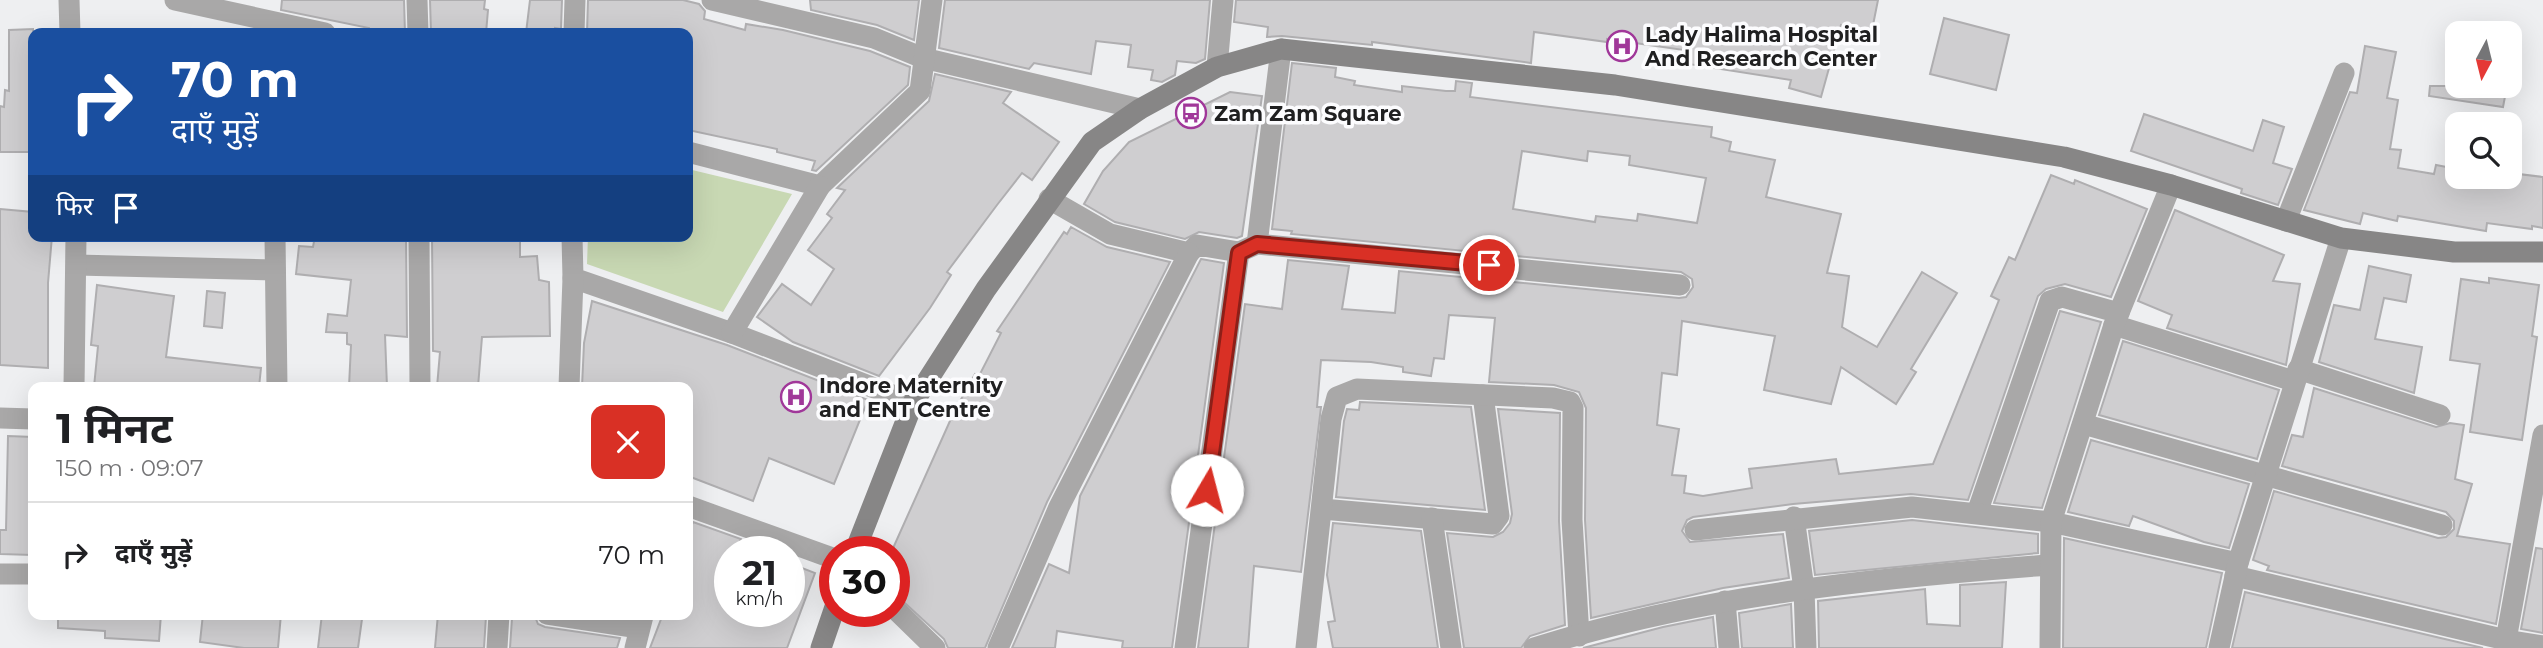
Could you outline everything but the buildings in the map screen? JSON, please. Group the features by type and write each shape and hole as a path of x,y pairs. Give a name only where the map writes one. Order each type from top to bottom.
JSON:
{"main road":[{"path":"861,536 913,403 985,289 1092,142 1140,109 1217,67 1281,49 1615,85 2064,157 2171,185 2341,238 2454,252 2543,252"},
{"path":"821,648 828,627"}],"street":[{"path":"69,0 70,28"},
{"path":"175,0 279,28"},
{"path":"417,0 418,28"},
{"path":"573,28 575,0"},
{"path":"712,0 874,38 922,58 1140,109"},
{"path":"732,333 820,186 920,91 922,58 932,0"},
{"path":"1217,67 1223,0"},
{"path":"1185,648 1281,49"},
{"path":"2286,221 2344,74"},
{"path":"693,153 820,186"},
{"path":"2050,648 2051,522 2117,319 2171,185"},
{"path":"1049,199 1110,234 1189,253"},
{"path":"2219,648 2236,570 2341,238"},
{"path":"74,382 76,242"},
{"path":"275,242 277,382"},
{"path":"419,242 420,382"},
{"path":"569,382 572,242"},
{"path":"998,648 1059,508 1189,253 1197,245 1680,285"},
{"path":"77,265 275,270"},
{"path":"573,278 732,333 913,403"},
{"path":"1976,513 2050,301 2062,297 2117,319 2296,375 2440,415"},
{"path":"1306,648 1331,419 1337,397 1357,389 1553,398 1570,402 1573,408 1573,520 1579,636"},
{"path":"1322,509 1493,524 1497,520 1483,395"},
{"path":"0,418 28,419"},
{"path":"2083,424 2442,525"},
{"path":"2506,640 2543,435"},
{"path":"1695,530 1794,517 1912,507 2051,522 2506,640 2543,646"},
{"path":"693,510 819,553"},
{"path":"1794,517 1804,589 1806,648"},
{"path":"1433,518 1451,648"},
{"path":"1534,648 1725,601 1880,578 2049,565"},
{"path":"0,574 28,574"},
{"path":"1725,601 1729,648"},
{"path":"496,648 498,620"},
{"path":"582,620 639,630"},
{"path":"910,623 936,648"}],"green space":[{"path":"693,170 792,194 723,312 587,264 588,242 693,242"}],"place":[{"name":"Lady Halima Hospital And Research Center","path":"1622,46"},
{"name":"Zam Zam Square","path":"1191,113"},
{"name":"Indore Maternity and ENT Centre","path":"796,397"}],"route":[{"path":"1207,490 1239,253 1257,244 1489,265"}]}
